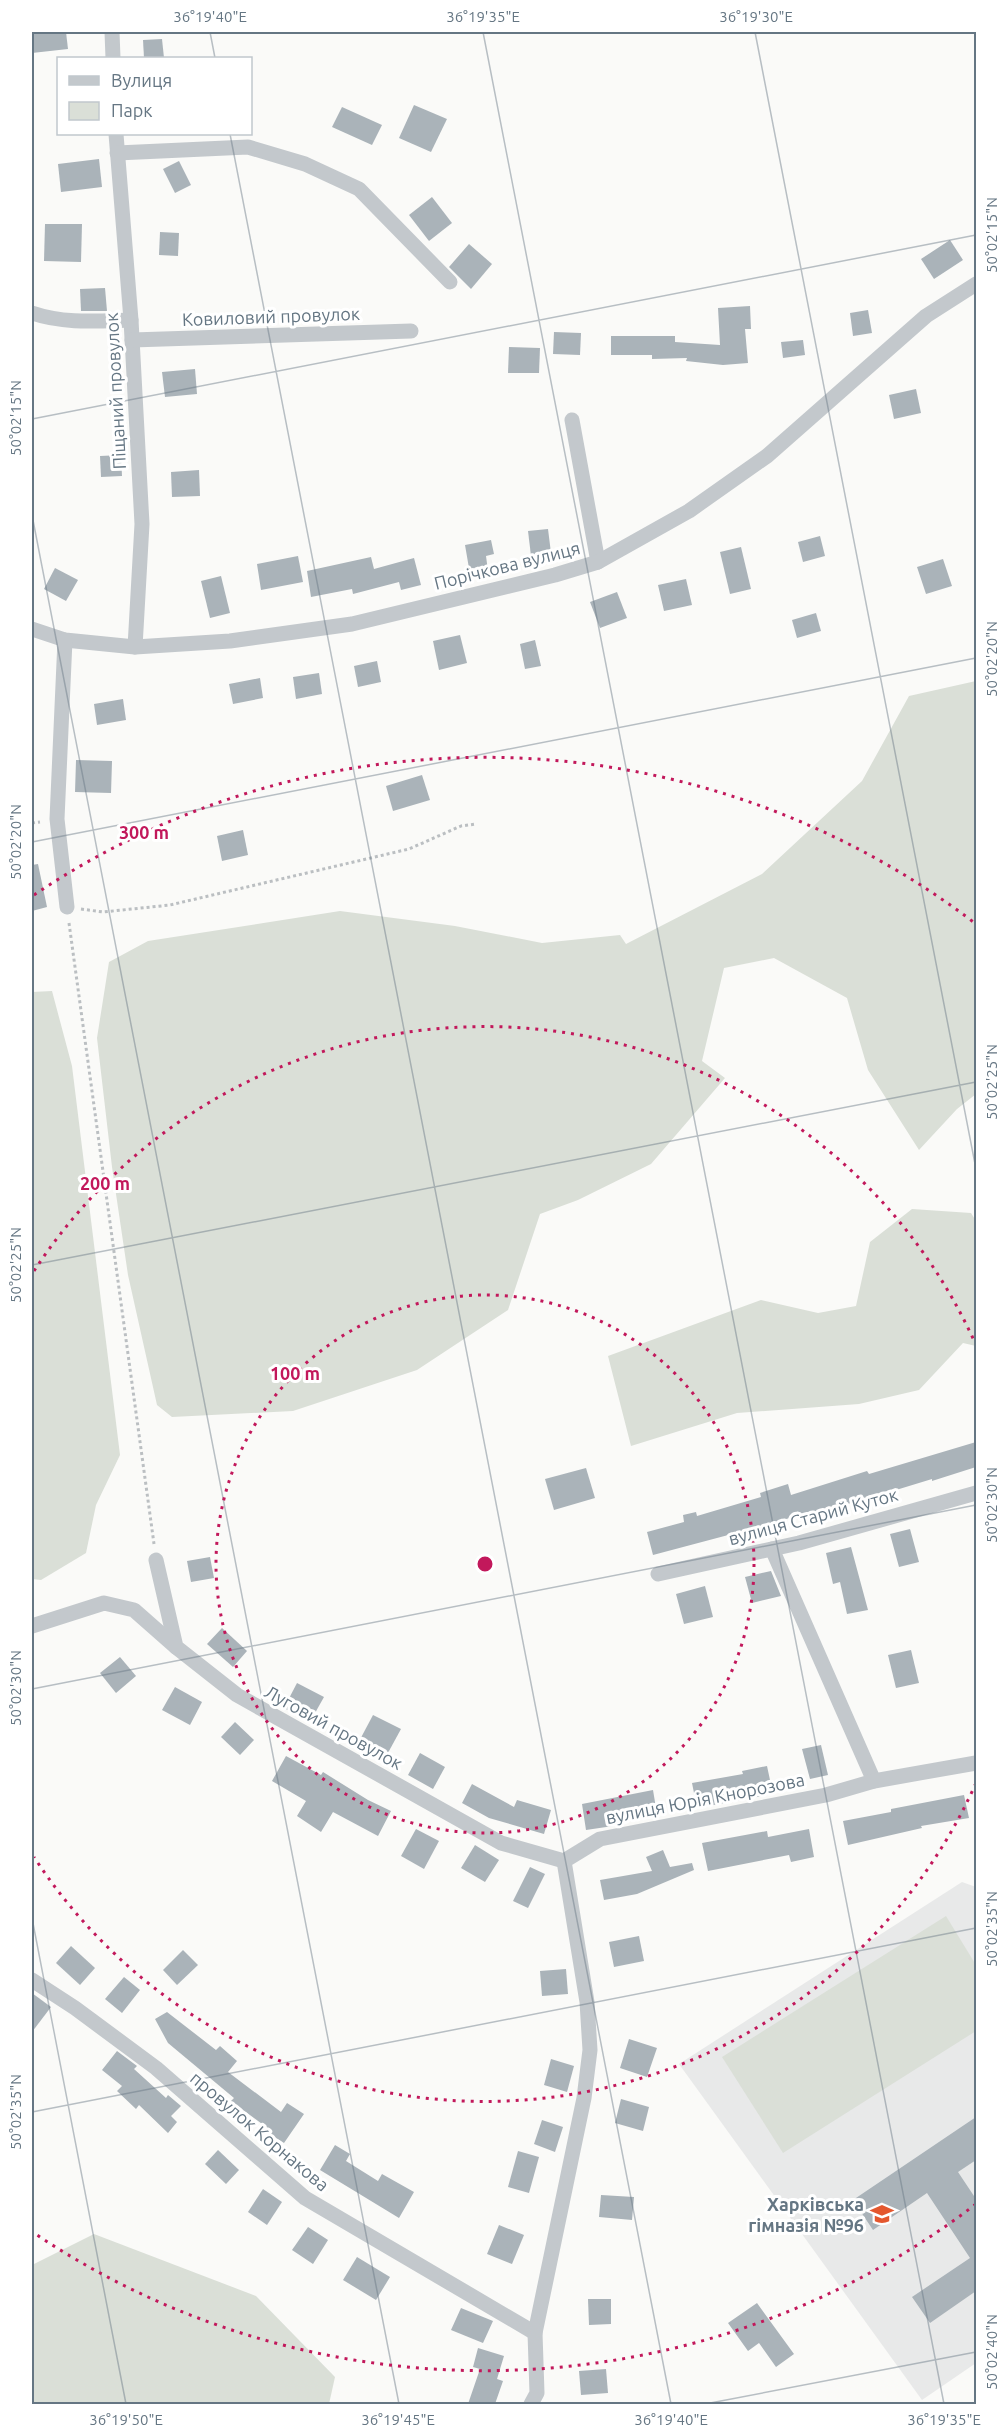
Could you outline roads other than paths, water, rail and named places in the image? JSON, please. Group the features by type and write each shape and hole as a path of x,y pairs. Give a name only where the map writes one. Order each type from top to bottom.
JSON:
{"street":[{"path":"112,32 113,57"},
{"name":"Піщаний провулок","path":"116,135 131,320 142,524 135,647"},
{"path":"117,153 248,147 305,164 359,189 450,282"},
{"name":"Порічкова вулиця","path":"32,629 65,640 135,647 230,641 352,624 555,575 598,562 689,511 757,463 926,316 976,284"},
{"path":"32,313 47,318 81,322 131,320"},
{"name":"Ковиловий провулок","path":"132,340 411,331"},
{"path":"572,420 598,562"},
{"path":"65,640 57,819 67,907"},
{"name":"вулиця Старий Куток","path":"658,1574 772,1549 976,1492"},
{"path":"772,1549 874,1781"},
{"path":"156,1560 176,1647"},
{"name":"Луговий провулок","path":"32,1626 104,1603 134,1610 176,1647 237,1695 501,1843 564,1861"},
{"name":"вулиця Юрія Кнорозова","path":"564,1861 600,1839 826,1795 874,1781 976,1763"},
{"path":"536,2401 535,2333 584,2098 590,2050 588,2002 564,1861"},
{"name":"провулок Корнакова","path":"32,1980 75,2008 156,2068 305,2198 535,2333"}],"place":[{"name":"Харківська гімназія №96","path":"882,2214"}]}
